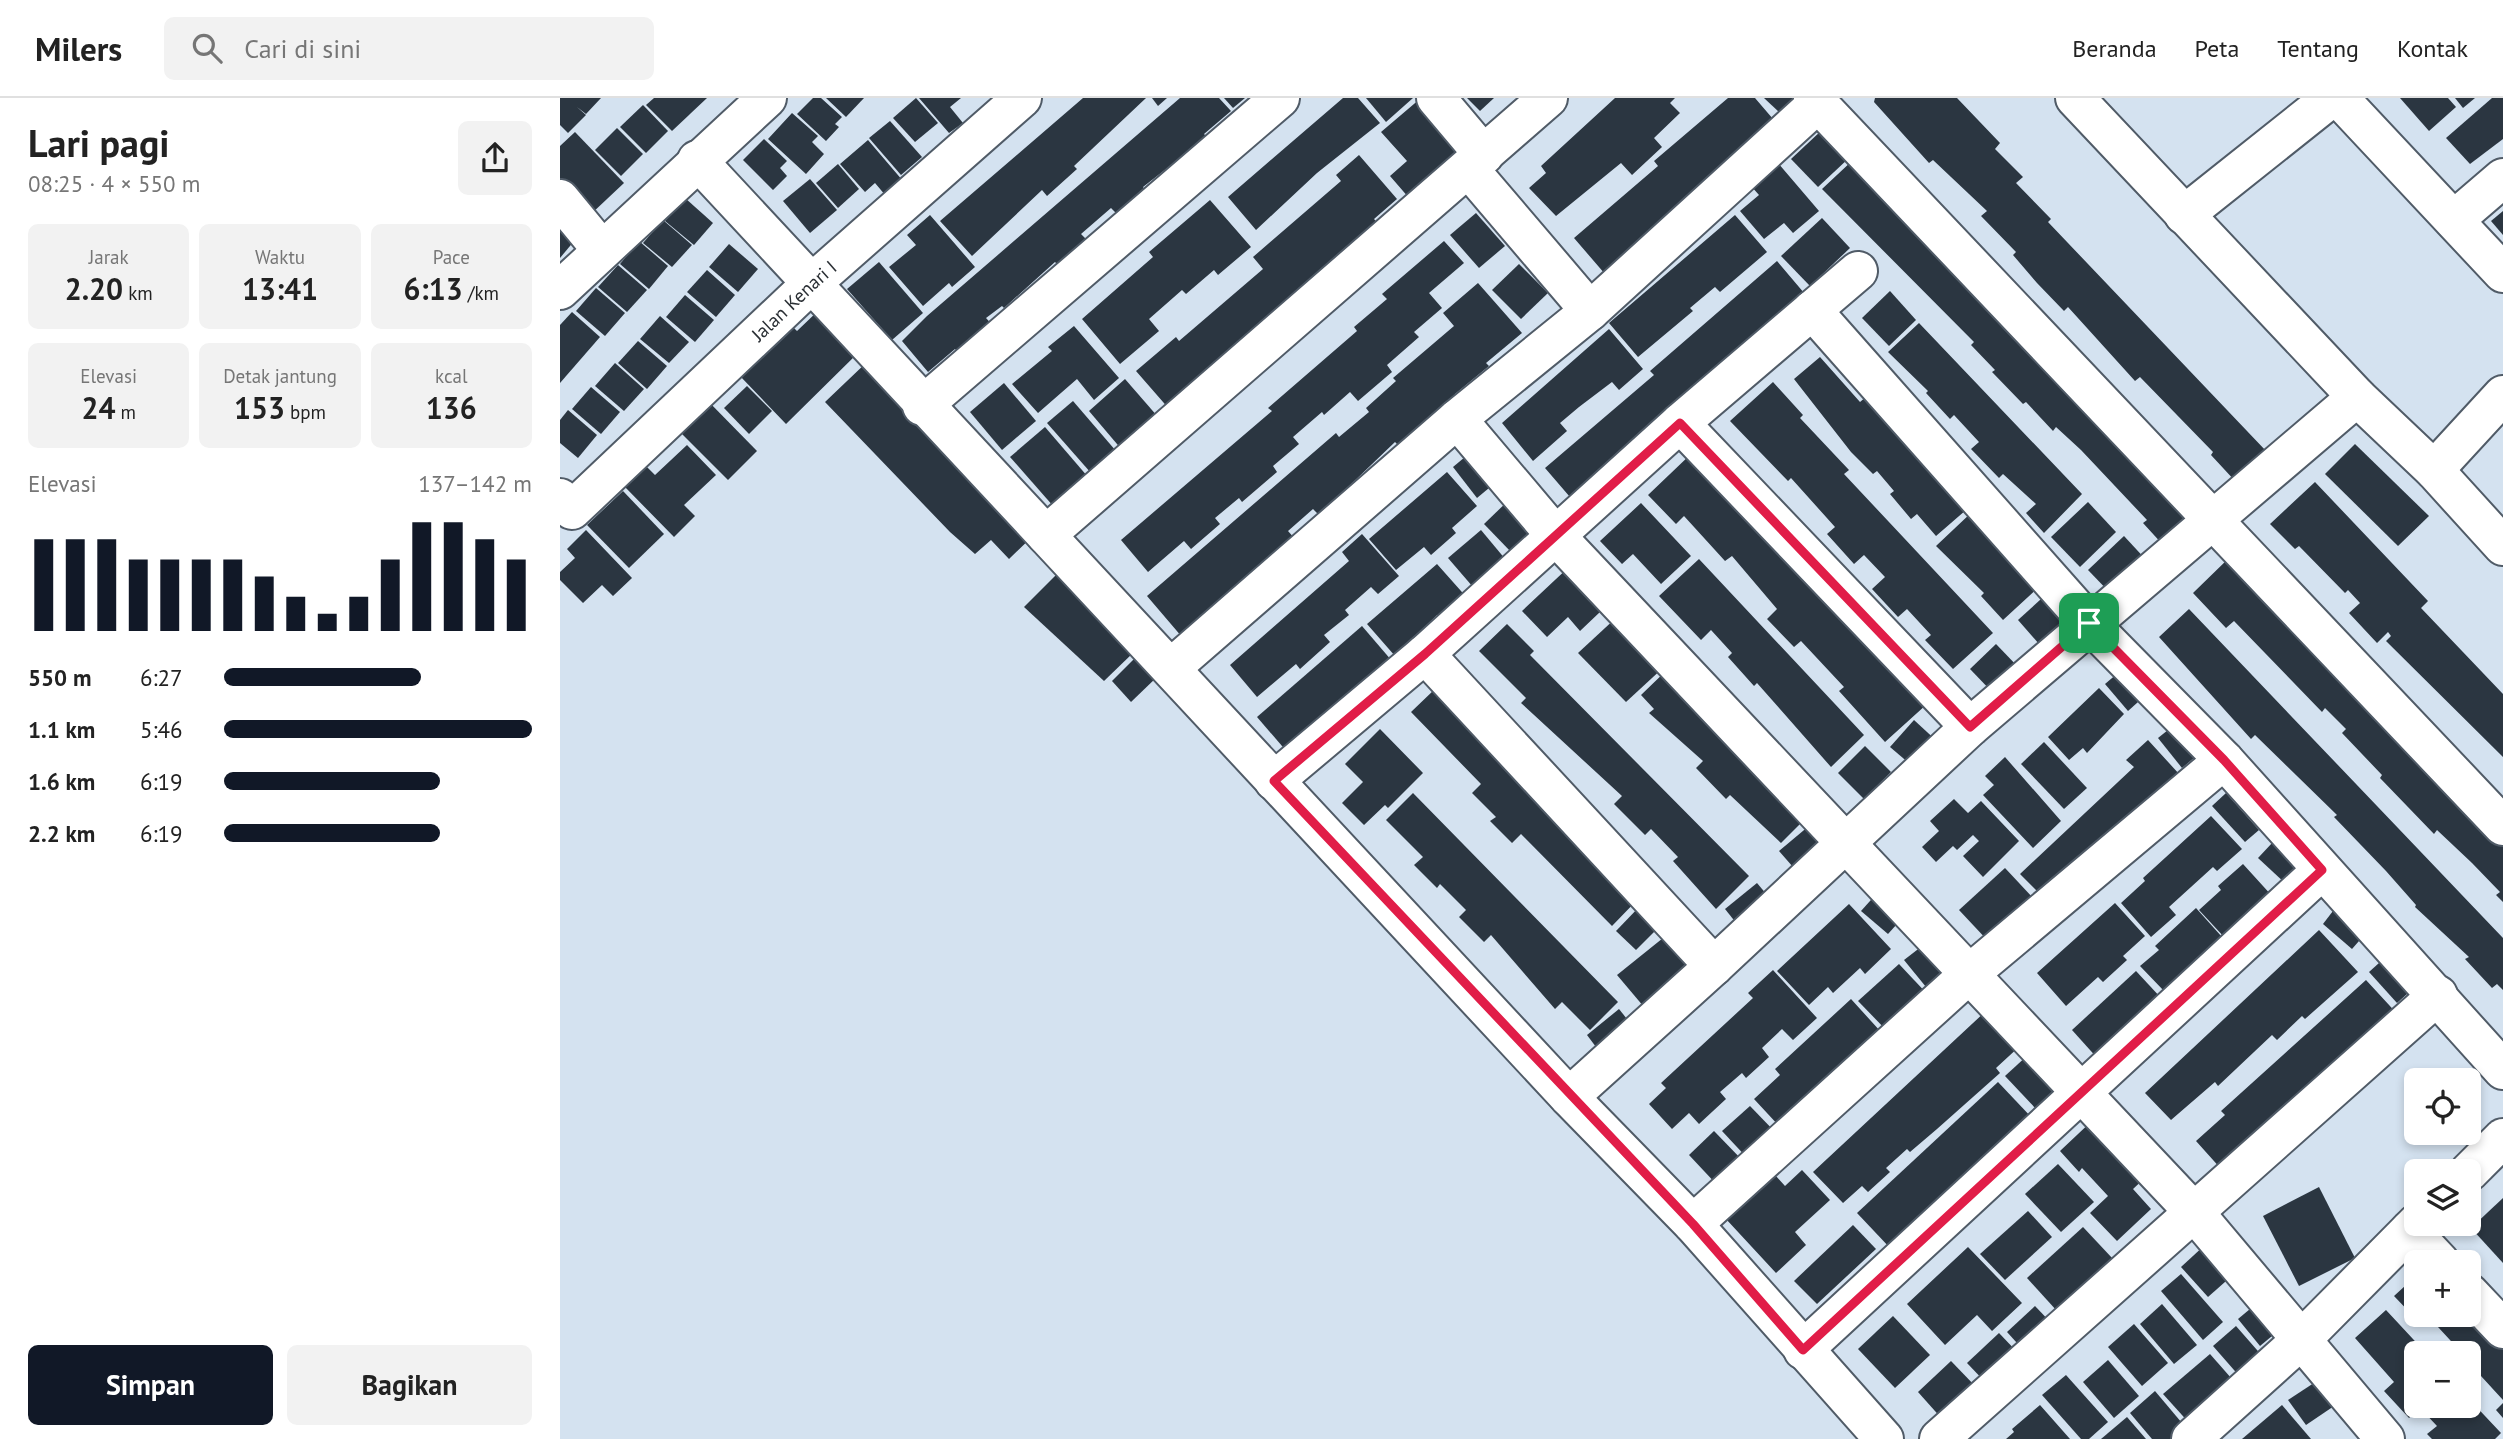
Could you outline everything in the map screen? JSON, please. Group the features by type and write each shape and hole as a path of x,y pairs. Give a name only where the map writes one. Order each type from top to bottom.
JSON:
{"street":[{"path":"560,290 697,160 767,98"},
{"name":"Jalan Kenari I","path":"566,504 812,282 1022,98"},
{"path":"922,406 1280,98"},
{"path":"1436,98 1476,162 1590,311"},
{"path":"1046,535 1548,98"},
{"path":"2075,98 2357,397 2434,470 2503,546"},
{"path":"2184,215 2331,98"},
{"path":"2339,98 2503,273"},
{"path":"1171,668 1457,419 1590,311 1816,101 2503,826"},
{"path":"697,160 812,282 922,406 1171,668 1569,1097 1693,1224 1884,1439"},
{"path":"2454,220 2503,178"},
{"path":"560,199 602,250"},
{"path":"1274,781 1425,654 1680,423 1858,271"},
{"path":"1812,310 2089,623 2224,760 2503,1070"},
{"path":"2434,470 2503,395"},
{"path":"1569,1097 1714,967 1970,727 2357,397"},
{"path":"1457,419 1555,535 2194,1212 2385,1439"},
{"path":"1680,423 1970,727"},
{"path":"1425,654 1714,967"},
{"path":"1693,1224 1968,975 2224,760"},
{"path":"1803,1350 2322,870"},
{"path":"1940,1439 2438,995"},
{"path":"2481,1160 2503,1138"},
{"path":"2191,1439 2301,1340 2405,1236"},
{"path":"2481,1306 2503,1329"}],"building":[{"path":"560,98 601,98 586,114 577,107 586,115 568,133 560,125"},
{"path":"654,98 707,98 672,131 646,105"},
{"path":"813,98 821,98 842,117 835,124 839,127 826,141 797,114"},
{"path":"826,98 864,98 846,117"},
{"path":"916,98 938,123 915,142 893,118"},
{"path":"919,98 961,98 950,107 963,123 949,133"},
{"path":"1083,98 1146,98 1074,166 1077,169 1047,196 1042,190 972,256 940,221"},
{"path":"1152,98 1167,98 1158,106"},
{"path":"1180,98 1219,98 1231,111 1204,134 1207,137 1143,187 1145,190 1117,214 1111,208 1081,234 1088,241 1059,266 1055,262 1004,308 1002,306 986,318 996,329 963,357 955,349 928,372 902,341 927,316"},
{"path":"1224,98 1245,98 1233,108"},
{"path":"1343,98 1358,98 1380,123 1317,173 1256,230 1228,197"},
{"path":"1366,98 1413,98 1386,122"},
{"path":"1421,98 1477,153 1416,206 1390,176 1407,161 1381,132"},
{"path":"1467,98 1494,98 1480,111"},
{"path":"1615,98 1675,98 1670,103 1680,113 1654,138 1662,147 1632,175 1621,163 1556,216 1529,188 1546,173 1541,166"},
{"path":"1728,98 1755,98 1779,126 1685,197 1605,274 1574,238 1658,166 1654,161"},
{"path":"1764,98 1798,98 1781,114"},
{"path":"1875,98 1957,98 2000,143 1995,149 2023,177 2016,183 2051,219 2048,222 2267,452 2236,482 2211,455 2213,452 2140,377 2135,381 2068,307 2064,311 2037,283 2013,255 2016,252 1981,216 1987,211 1933,160 1929,163 1874,102"},
{"path":"2400,98 2448,98 2456,107 2429,131"},
{"path":"2455,98 2475,98 2463,108"},
{"path":"2492,98 2503,98 2503,139 2470,164 2446,138"},
{"path":"643,105 668,131 646,153 620,127"},
{"path":"792,113 818,136 812,142 824,154 806,174 768,139"},
{"path":"890,121 922,157 901,175 869,138"},
{"path":"617,128 643,154 621,176 595,150"},
{"path":"1822,130 1849,158 1818,187 1791,159"},
{"path":"575,132 624,183 590,215 560,183 560,146"},
{"path":"764,139 787,161 780,168 787,176 773,190 743,160"},
{"path":"868,140 903,181 886,196 875,183 865,192 840,164"},
{"path":"1359,155 1397,199 1374,219 1380,226 1170,410 1136,371 1176,337 1179,341 1263,269 1253,257 1341,181 1336,175"},
{"path":"1853,160 2194,517 2164,546 2143,523 2147,520 2081,450 2056,427 2053,431 2026,402 2023,404 1992,372 1995,370 1971,345 1974,342 1822,189"},
{"path":"1778,163 1819,211 1793,233 1784,223 1764,239 1740,211 1759,195 1751,186"},
{"path":"838,164 859,189 838,208 816,183"},
{"path":"810,179 837,210 810,233 783,201"},
{"path":"685,198 713,223 694,245 665,221"},
{"path":"1210,200 1251,247 1218,275 1214,270 1186,294 1182,290 1149,319 1159,331 1120,364 1082,319 1153,257 1149,252"},
{"path":"2503,211 2503,235 2491,221"},
{"path":"1476,213 1505,246 1479,268 1450,235"},
{"path":"930,215 975,267 952,287 949,283 923,306 889,267 916,245 907,235"},
{"path":"1735,215 1767,252 1720,292 1715,287 1690,308 1693,311 1638,357 1609,323"},
{"path":"1822,218 1850,248 1810,286 1781,256"},
{"path":"663,220 692,245 672,267 643,243"},
{"path":"560,227 575,240 560,258"},
{"path":"639,241 668,266 649,289 620,264"},
{"path":"1444,241 1464,263 1429,293 1442,308 1414,332 1419,337 1387,365 1392,372 1358,401 1350,392 1324,415 1322,412 1293,437 1299,444 1273,466 1277,472 1242,502 1239,498 1215,518 1220,524 1191,549 1184,541 1148,572 1121,540 1272,411 1268,408 1357,331 1354,327 1387,299 1382,294"},
{"path":"729,244 758,269 738,292 709,267"},
{"path":"1777,261 1810,300 1576,504 1545,468 1654,375 1650,371"},
{"path":"879,262 923,313 892,340 847,289"},
{"path":"1519,264 1548,293 1521,319 1492,290"},
{"path":"618,265 647,290 627,312 598,287"},
{"path":"707,270 735,295 716,317 687,292"},
{"path":"1478,283 1522,333 1486,363 1489,366 1455,394 1459,397 1431,422 1428,419 1398,445 1395,442 1319,515 1313,509 1288,531 1296,540 1182,637 1147,596 1336,433 1339,437 1369,412 1366,408 1396,381 1393,378 1454,326 1443,313"},
{"path":"596,288 625,313 605,336 576,311"},
{"path":"1890,291 1916,320 1889,346 1862,318"},
{"path":"685,295 714,320 695,342 666,317"},
{"path":"820,309 860,351 786,424 740,376 767,350 769,352 794,328 797,331"},
{"path":"572,312 600,337 560,383 560,325"},
{"path":"660,316 689,342 669,363 640,339"},
{"path":"1919,323 2082,494 2044,533 2026,513 2036,504 2003,474 1999,478 1971,449 1979,442 1954,415 1950,419 1926,393 1928,391 1888,352"},
{"path":"1074,326 1119,378 1094,400 1077,379 1038,413 1012,384 1052,351 1048,347"},
{"path":"1609,329 1643,369 1619,390 1612,382 1579,407 1560,423 1567,431 1533,461 1502,423"},
{"path":"638,341 667,366 647,389 618,363"},
{"path":"1820,357 1860,402 1867,396 1966,510 1936,536 1917,514 1911,519 1890,494 1894,491 1877,471 1873,474 1851,452 1794,379"},
{"path":"868,361 1036,533 1009,559 991,540 975,554 950,532 825,402"},
{"path":"615,363 644,389 624,411 595,386"},
{"path":"1125,379 1165,425 1128,457 1089,411"},
{"path":"1773,382 1803,415 1800,418 1849,470 1844,474 1993,633 1953,669 1925,640 1931,635 1907,609 1898,617 1872,589 1885,577 1864,555 1854,564 1827,534 1835,527 1791,478 1788,481 1730,421"},
{"path":"1004,383 1036,421 1002,450 970,412"},
{"path":"747,386 772,411 749,434 724,408"},
{"path":"591,387 620,412 601,434 572,409"},
{"path":"705,398 757,451 728,480 675,427"},
{"path":"1073,401 1116,451 1091,473 1047,423"},
{"path":"568,410 597,435 578,458 560,443 560,420"},
{"path":"1045,427 1088,477 1054,507 1010,457"},
{"path":"2355,444 2429,516 2398,546 2325,474"},
{"path":"687,445 716,475 684,505 695,516 674,537 625,487 646,466 655,475"},
{"path":"1471,452 1495,483 1477,498 1453,467"},
{"path":"1692,453 1927,704 1885,742 1839,691 1844,687 1801,641 1794,647 1767,619 1777,609 1732,556 1725,561 1684,516 1676,524 1648,495"},
{"path":"1447,472 1477,506 1452,528 1456,533 1431,555 1424,547 1396,570 1369,539"},
{"path":"2315,482 2428,601 2421,608 2503,694 2503,757 2386,641 2391,636 2388,632 2377,643 2349,613 2360,603 2348,590 2345,593 2299,546 2295,549 2270,524"},
{"path":"623,491 664,534 629,568 587,525"},
{"path":"1512,497 1540,526 1512,553 1484,524"},
{"path":"2088,502 2116,532 2080,567 2051,537"},
{"path":"1641,503 1691,556 1661,584 1633,554 1622,564 1600,541"},
{"path":"1972,512 2041,585 2003,620 1981,596 1984,593 1936,546"},
{"path":"586,530 632,578 613,596 602,585 583,603 560,580 560,572 575,558 567,549"},
{"path":"1481,530 1511,566 1479,594 1448,558"},
{"path":"1362,534 1399,576 1378,594 1371,587 1345,610 1349,615 1324,635 1330,642 1300,669 1296,664 1257,697 1230,665 1349,561 1342,552"},
{"path":"2124,536 2149,563 2114,597 2088,570"},
{"path":"2231,556 2503,846 2503,902 2496,895 2500,892 2472,863 2437,830 2434,834 2380,778 2382,775 2342,733 2346,729 2325,708 2322,712 2234,621 2226,628 2193,593"},
{"path":"1699,559 1864,735 1831,767 1757,683 1754,686 1728,657 1732,653 1711,630 1701,640 1659,596"},
{"path":"1437,564 1469,600 1443,622 1437,615 1395,656 1367,624"},
{"path":"1571,565 1595,592 1587,599 1600,612 1580,631 1568,617 1547,637 1522,611"},
{"path":"1058,573 1134,652 1104,681 1024,607"},
{"path":"2041,599 2064,623 2040,645 2018,620"},
{"path":"2189,609 2503,938 2503,990 2497,984 2492,988 2465,959 2469,957 2415,907 2386,871 2334,817 2337,815 2255,735 2251,739 2159,637"},
{"path":"1618,616 1665,666 1626,702 1578,653"},
{"path":"1507,624 1534,651 1530,655 1749,876 1716,909 1673,861 1678,857 1651,829 1645,835 1614,804 1622,796 1521,703 1526,698 1479,651"},
{"path":"1362,626 1392,661 1288,753 1257,717"},
{"path":"1996,644 2020,669 1994,694 1970,669"},
{"path":"1138,655 1158,676 1131,702 1112,681"},
{"path":"1670,667 1813,811 1781,843 1730,795 1726,799 1696,768 1703,761 1649,713 1654,709 1641,695"},
{"path":"2125,667 2147,694 2128,711 2105,684"},
{"path":"2099,688 2124,714 2087,753 2083,748 2069,760 2048,737"},
{"path":"1435,689 1640,897 1612,926 1521,834 1512,843 1490,821 1496,817 1472,793 1481,784 1411,712"},
{"path":"1914,720 1940,744 1917,770 1890,747"},
{"path":"2178,722 2201,752 2182,768 2158,738"},
{"path":"1380,729 1423,773 1388,808 1385,805 1364,825 1342,803 1363,782 1345,764"},
{"path":"2148,740 2180,775 2109,841 2103,835 2081,854 2042,896 2020,874 2134,767 2126,760"},
{"path":"2044,742 2087,788 2064,809 2021,764"},
{"path":"1865,746 1891,772 1864,799 1838,773"},
{"path":"2005,757 2061,821 2033,848 1983,795 1994,785 1985,776"},
{"path":"1413,793 1618,1002 1590,1030 1562,1002 1555,1009 1491,935 1484,942 1459,917 1466,910 1440,884 1437,888 1414,865 1423,857 1386,820"},
{"path":"2226,793 2259,830 2245,842 2212,806"},
{"path":"1954,799 1968,813 1981,801 2019,841 1983,877 1963,856 1979,841 1973,835 1957,850 1953,846 1936,862 1922,847 1939,831 1930,821"},
{"path":"2211,816 2242,849 2217,871 2213,867 2169,907 2176,915 2151,937 2121,903 2145,881 2143,878"},
{"path":"1816,820 1836,844 1800,875 1779,851"},
{"path":"2273,842 2301,869 2286,884 2258,858"},
{"path":"2243,864 2273,897 2225,938 2199,910 2221,890 2218,886"},
{"path":"2005,868 2035,900 1989,942 1959,910"},
{"path":"1757,883 1773,902 1741,929 1725,909"},
{"path":"1879,891 1906,914 1888,934 1861,911"},
{"path":"2115,903 2145,936 2123,956 2127,960 2103,982 2098,977 2066,1006 2037,973"},
{"path":"1849,904 1891,949 1865,974 1860,968 1833,993 1828,987 1809,1005 1777,971"},
{"path":"1641,905 1661,925 1636,950 1616,931"},
{"path":"2336,907 2366,933 2352,949 2323,924"},
{"path":"2196,908 2222,937 2164,991 2140,966 2159,950 2155,946"},
{"path":"2319,930 2358,972 2305,1019 2302,1016 2277,1040 2272,1035 2218,1086 2215,1082 2171,1120 2145,1093"},
{"path":"1668,934 1695,964 1644,1007 1617,975"},
{"path":"1926,943 1948,969 1926,987 1904,960"},
{"path":"2389,954 2417,985 2397,1003 2369,972"},
{"path":"1899,964 1930,997 1889,1033 1858,1001"},
{"path":"1773,970 1817,1018 1793,1040 1782,1029 1762,1048 1769,1057 1746,1078 1742,1073 1720,1092 1726,1099 1699,1124 1689,1113 1672,1129 1649,1104 1666,1088 1661,1083 1753,998 1748,993"},
{"path":"2136,971 2162,999 2099,1060 2072,1030"},
{"path":"2366,980 2401,1018 2222,1170 2196,1141 2225,1115 2221,1111"},
{"path":"1851,999 1881,1032 1781,1128 1754,1099 1780,1075 1775,1069"},
{"path":"1619,1009 1635,1029 1602,1055 1587,1035"},
{"path":"1987,1010 2021,1045 1996,1068 2000,1073 1910,1152 1907,1149 1886,1168 1890,1172 1868,1192 1862,1186 1843,1203 1813,1172"},
{"path":"2029,1054 2060,1087 2036,1109 2005,1076"},
{"path":"1998,1082 2033,1119 1891,1249 1857,1213"},
{"path":"1750,1106 1778,1135 1750,1161 1722,1131"},
{"path":"2095,1118 2148,1175 2133,1189 2151,1209 2117,1241 2090,1213 2108,1196 2082,1168 2079,1172 2060,1151"},
{"path":"1714,1131 1745,1163 1719,1187 1689,1155"},
{"path":"2058,1164 2094,1202 2061,1232 2025,1194"},
{"path":"1802,1170 1830,1200 1795,1232 1806,1245 1776,1273 1726,1219 1775,1175 1785,1186"},
{"path":"2319,1187 2355,1258 2299,1286 2263,1216"},
{"path":"2503,1198 2503,1263 2478,1236 2481,1236 2481,1219"},
{"path":"2028,1211 2052,1237 2005,1280 1980,1254"},
{"path":"1853,1225 1876,1249 1817,1304 1794,1281"},
{"path":"2083,1227 2113,1259 2057,1311 2027,1278"},
{"path":"2206,1244 2234,1274 2208,1297 2181,1267"},
{"path":"1968,1247 2022,1303 1992,1331 1977,1315 1945,1345 1907,1304"},
{"path":"2181,1274 2223,1322 2203,1340 2161,1291"},
{"path":"2404,1287 2404,1306 2394,1296"},
{"path":"2162,1304 2197,1345 2174,1364 2140,1324"},
{"path":"2256,1304 2278,1331 2260,1346 2238,1319"},
{"path":"2035,1306 2055,1327 2027,1354 2007,1332"},
{"path":"2386,1310 2415,1341 2404,1341 2404,1413 2384,1391 2394,1382 2355,1338"},
{"path":"1893,1316 1930,1355 1895,1388 1858,1349"},
{"path":"2134,1324 2168,1363 2142,1386 2108,1347"},
{"path":"2481,1324 2503,1343 2503,1400 2481,1376 2481,1341 2451,1341 2438,1327 2481,1327"},
{"path":"2236,1326 2264,1358 2241,1378 2213,1346"},
{"path":"1999,1333 2019,1354 1987,1384 1967,1363"},
{"path":"2210,1354 2239,1387 2191,1425 2163,1394"},
{"path":"2108,1360 2139,1396 2114,1418 2083,1382"},
{"path":"1951,1361 1977,1388 1943,1420 1918,1392"},
{"path":"2066,1375 2108,1422 2089,1439 2081,1439 2042,1395"},
{"path":"2323,1377 2340,1402 2306,1425 2288,1400"},
{"path":"2155,1391 2187,1429 2176,1439 2152,1439 2130,1413"},
{"path":"2503,1403 2503,1418 2496,1410"},
{"path":"2040,1405 2070,1439 2006,1439 2014,1432 2012,1429"},
{"path":"2282,1405 2311,1439 2242,1439"},
{"path":"2481,1412 2501,1433 2495,1439 2432,1439 2427,1434 2437,1426 2429,1418 2481,1418"},
{"path":"2127,1417 2146,1439 2101,1439"}],"route":[{"path":"1680,423 1970,727 2089,623 2224,760 2322,870 1803,1350 1693,1224 1569,1097 1274,781 1425,654 1680,423"}]}
